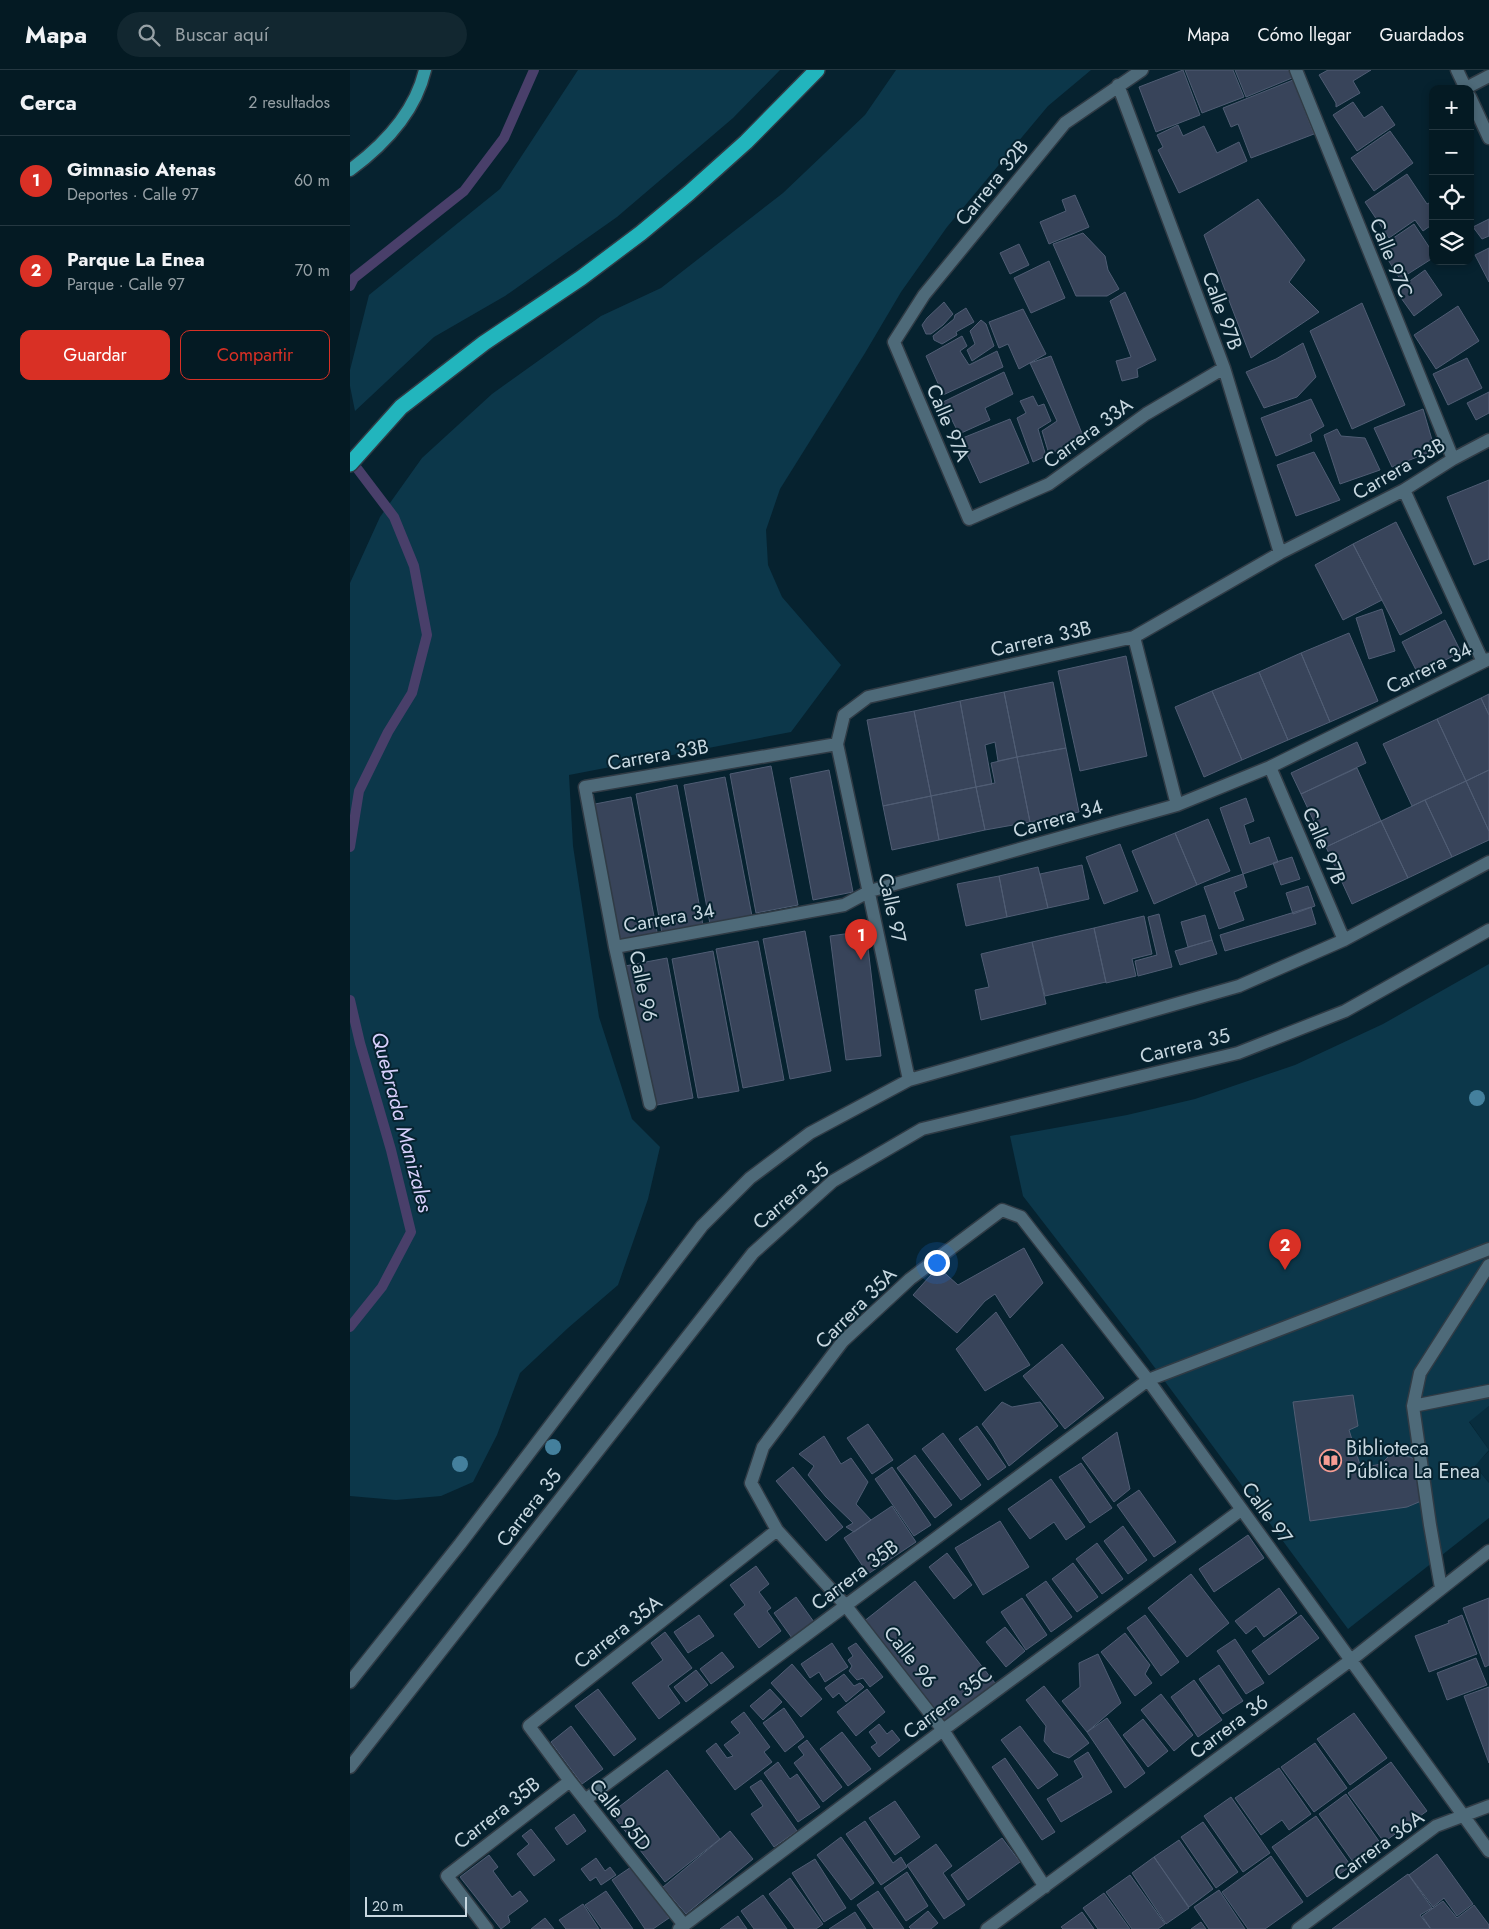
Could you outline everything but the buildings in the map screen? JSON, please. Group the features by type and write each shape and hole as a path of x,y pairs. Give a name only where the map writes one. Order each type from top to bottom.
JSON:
{"highway":[{"path":"350,464 401,407 431,383 484,343 581,278 641,233 746,142 817,70"}],"main road":[{"path":"350,170 374,153 395,130 413,102 425,70"}],"street":[{"name":"Carrera 32B","path":"894,342 924,295 1065,123 1142,70"},
{"name":"Calle 97C","path":"1296,70 1452,459"},
{"path":"1457,70 1464,85"},
{"path":"1472,85 1489,76"},
{"name":"Calle 97B","path":"1118,85 1224,368 1280,553"},
{"path":"1474,106 1489,138"},
{"name":"Calle 97A","path":"894,342 969,519"},
{"name":"Carrera 33A","path":"969,519 1049,484 1146,414 1224,368"},
{"name":"Carrera 33B","path":"585,787 837,744 844,715 868,697 1134,637 1280,553 1404,490 1452,459 1489,440"},
{"path":"1404,490 1486,661"},
{"path":"1134,637 1177,805"},
{"name":"Carrera 34","path":"615,947 844,905 870,891 1177,805 1270,767 1486,661"},
{"name":"Calle 97","path":"837,744 909,1080"},
{"name":"Calle 97B","path":"1270,767 1344,940"},
{"name":"Calle 96","path":"585,787 615,947 650,1104"},
{"name":"Carrera 35","path":"350,1682 460,1544 702,1226 750,1178 810,1133 909,1080 1239,986 1344,940 1489,862"},
{"name":"Carrera 35","path":"350,1767 753,1253 833,1181 922,1130 1238,1053 1345,1011 1489,930"},
{"name":"Calle 97","path":"1002,1210 1021,1217 1148,1380 1489,1850"},
{"name":"Carrera 35A","path":"751,1483 763,1447 843,1342 910,1279 1002,1210"},
{"name":"Carrera 35B","path":"585,1800 1148,1380 1489,1249"},
{"path":"1441,1588 1413,1406 1420,1373 1489,1265"},
{"path":"1413,1406 1489,1391"},
{"name":"Calle 96","path":"751,1483 777,1530 846,1606 943,1730 1045,1887"},
{"name":"Carrera 35C","path":"681,1927 943,1730 1241,1510"},
{"name":"Carrera 35A","path":"529,1726 777,1530"},
{"name":"Carrera 36","path":"987,1929 1351,1660 1489,1551"},
{"name":"Calle 95D","path":"529,1726 681,1927"},
{"name":"Carrera 35B","path":"484,1928 447,1876 570,1781"},
{"name":"Carrera 36A","path":"1298,1929 1436,1826 1489,1806"}],"shaded area":[{"path":"578,70 780,70 733,118 617,217 505,296 434,337 355,411 350,386 350,370 369,295 500,189"},
{"path":"896,70 1091,70 1048,106 947,227 901,292 780,489 766,530 768,565 782,597 841,665 791,732 569,775 573,846 599,1017 632,1119 660,1147 648,1199 618,1285 520,1373 497,1435 473,1482 441,1496 396,1500 350,1496 350,583 380,517 422,458 492,394 601,316 661,288 783,193 865,115"},
{"path":"1489,964 1489,1406 1469,1422 1489,1450 1475,1466 1489,1483 1489,1518 1348,1629 1138,1345 1023,1196 1010,1136 1127,1115 1195,1099 1295,1065 1383,1024"},
{"path":"1489,1406 1489,1450 1469,1421"},
{"path":"1489,1451 1489,1483 1475,1465"}],"waterway":[{"name":"Quebrada Manizales","path":"350,286 354,278 464,191 504,138 534,70"},
{"name":"Quebrada Manizales","path":"350,459 394,517 414,566 427,635 412,693 388,732 359,791 350,847"},
{"name":"Quebrada Manizales","path":"350,1000 360,1043 391,1150 411,1232 382,1287 350,1327"}],"place":[{"name":"Gimnasio Atenas","path":"861,960"},
{"name":"Parque La Enea","path":"1285,1270"},
{"name":"Biblioteca Pública La Enea","path":"1330,1460"}]}
